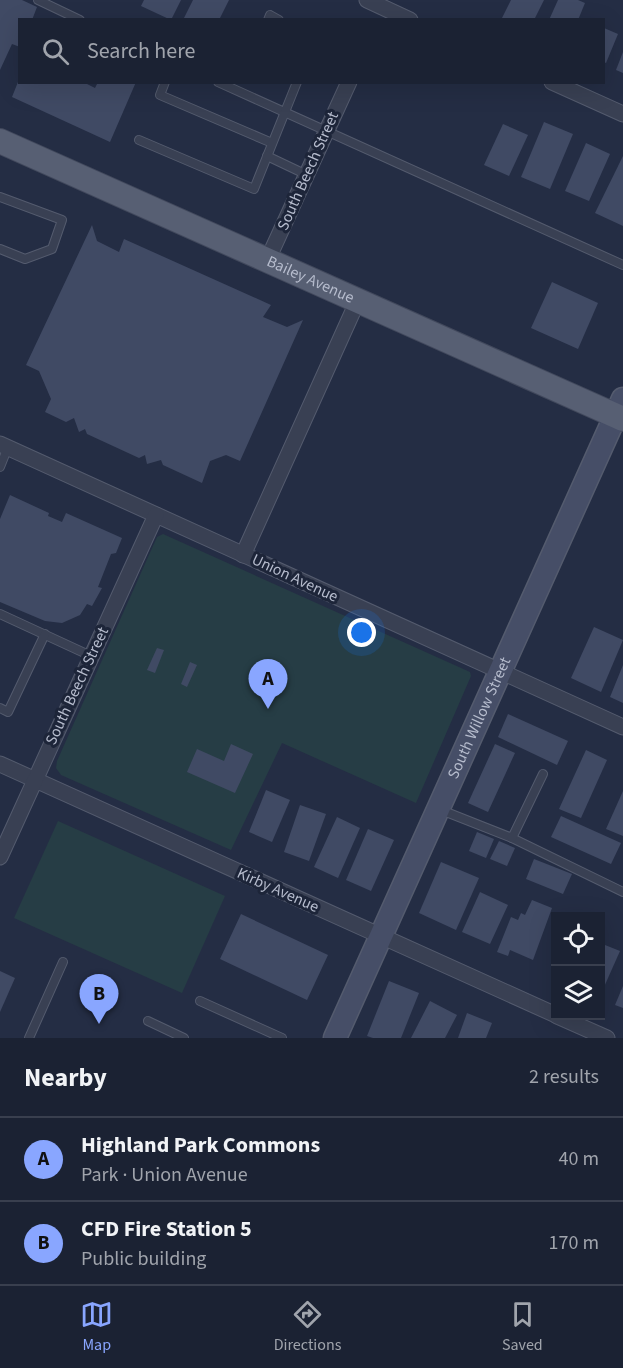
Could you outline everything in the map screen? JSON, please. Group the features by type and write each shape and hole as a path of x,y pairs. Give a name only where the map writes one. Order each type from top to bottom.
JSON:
{"main road":[{"name":"Bailey Avenue","path":"1,143 358,300 621,412"},
{"name":"South Willow Street","path":"335,1038 621,412"}],"street":[{"path":"367,0 405,18"},
{"name":"South Beech Street","path":"268,259 348,84"},
{"path":"556,84 623,114"},
{"path":"243,555 358,300"},
{"name":"Union Avenue","path":"4,446 623,727"},
{"name":"South Beech Street","path":"0,857 156,515"},
{"name":"Kirby Avenue","path":"0,764 551,1013"},
{"name":"Kirby Avenue","path":"567,1020 608,1038"}],"lane":[{"path":"38,0 76,18"},
{"path":"164,84 160,95 272,143"},
{"path":"139,140 254,189 296,84"},
{"path":"236,86 284,113 623,265"},
{"path":"267,156 307,175"},
{"path":"0,197 62,220 52,249 25,259 0,249"},
{"path":"0,467 4,446"},
{"path":"0,614 91,656"},
{"path":"0,708 8,712 45,634"},
{"path":"512,838 543,774"},
{"path":"440,809 512,838 623,892"},
{"path":"29,1038 63,962"},
{"path":"200,1001 282,1038"},
{"path":"148,1021 184,1038"}],"shaded area":[{"path":"163,534 470,672 471,676 416,803 282,743 231,850 61,775 56,768 57,761 157,537"},
{"path":"58,821 225,896 182,993 14,918"}],"building":[{"path":"0,0 22,0 37,7 33,18 18,18 18,46 12,44 0,70"},
{"path":"144,0 181,0 172,18 167,18 141,6"},
{"path":"193,0 229,0 220,18 184,18"},
{"path":"511,0 544,0 535,18 502,18"},
{"path":"558,0 578,0 585,3 579,18 550,18"},
{"path":"605,28 618,34 605,62"},
{"path":"623,52 623,73 616,70"},
{"path":"18,82 18,84 87,84 95,88 97,84 135,84 110,142 12,97"},
{"path":"544,122 573,134 550,189 521,177"},
{"path":"503,124 528,135 509,176 484,165"},
{"path":"586,143 610,154 589,201 565,191"},
{"path":"623,156 623,226 595,213"},
{"path":"92,225 97,241 119,252 124,239 271,305 263,317 287,327 303,320 240,461 226,455 210,461 202,483 163,465 161,460 147,464 145,455 139,458 87,434 85,429 79,432 74,418 66,422 45,412 51,399 39,371 26,365"},
{"path":"552,282 598,303 578,349 531,328"},
{"path":"10,495 49,513 48,516 62,522 66,513 122,538 116,553 111,554 98,587 102,588 92,606 87,604 80,615 62,623 45,621 0,602 0,519"},
{"path":"594,627 623,640 601,692 571,678"},
{"path":"157,648 164,650 155,673 147,670"},
{"path":"190,662 197,665 187,687 181,684"},
{"path":"623,665 623,703 610,697"},
{"path":"508,714 568,741 557,765 498,737"},
{"path":"231,744 253,754 235,793 187,772 197,749 224,761"},
{"path":"495,744 515,753 488,812 468,803"},
{"path":"586,750 607,760 581,818 559,809"},
{"path":"266,790 290,800 272,842 249,832"},
{"path":"623,791 623,836 606,829"},
{"path":"300,805 326,814 309,861 284,852"},
{"path":"561,816 621,843 611,864 551,837"},
{"path":"337,817 360,828 338,878 314,867"},
{"path":"368,829 394,840 371,891 346,880"},
{"path":"477,832 494,839 486,858 469,851"},
{"path":"499,841 515,848 507,866 490,859"},
{"path":"534,859 572,874 563,894 526,879"},
{"path":"441,862 479,878 456,930 419,913"},
{"path":"480,892 508,905 490,944 462,932"},
{"path":"532,900 552,908 533,960 510,950 508,956 497,952 511,917 518,920 521,913 525,915"},
{"path":"241,914 328,955 307,1000 220,959"},
{"path":"605,945 620,951 605,985"},
{"path":"0,971 15,978 0,1012"},
{"path":"389,981 419,993 401,1038 367,1036"},
{"path":"623,986 623,1008 615,1005"},
{"path":"430,1001 457,1015 445,1038 411,1038"},
{"path":"467,1013 492,1023 486,1038 458,1038"}],"place":[{"name":"Highland Park Commons","path":"268,709"},
{"name":"CFD Fire Station 5","path":"99,1024"}]}
